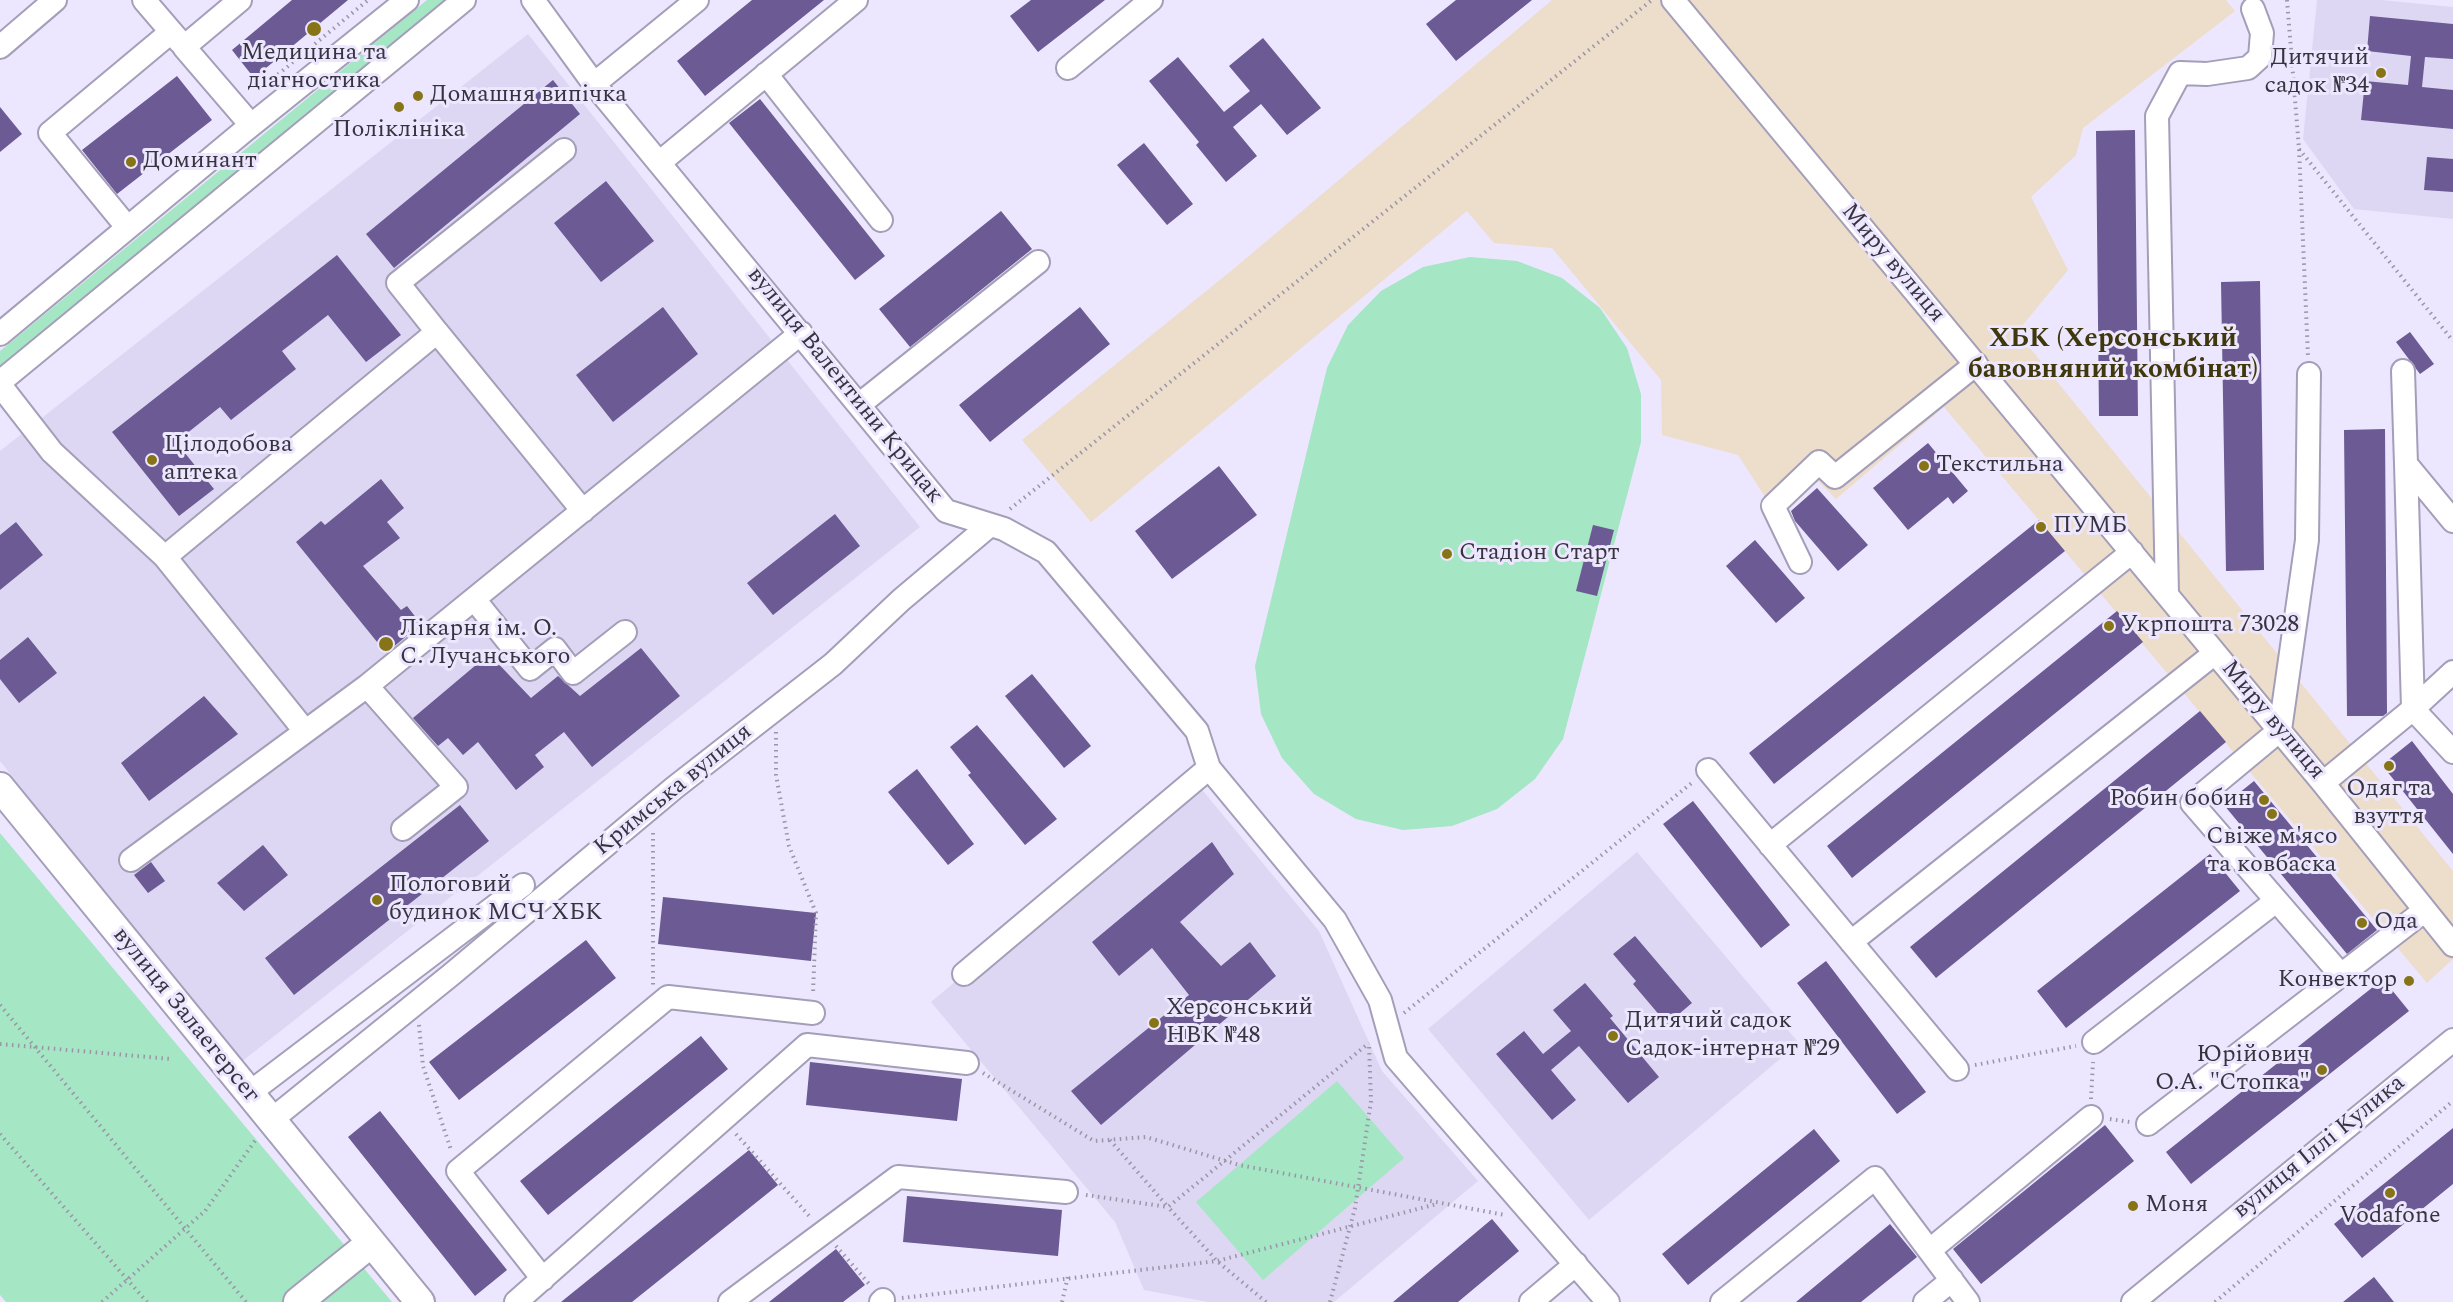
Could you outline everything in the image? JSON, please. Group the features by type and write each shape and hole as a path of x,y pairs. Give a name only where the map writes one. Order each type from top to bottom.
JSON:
{"main road":[{"name":"вулиця Залаегерсег","path":"0,787 270,1121 420,1302"},
{"path":"298,1302 371,1243"}],"street":[{"path":"0,47 55,0"},
{"path":"144,0 251,125"},
{"path":"127,227 50,133 178,40 240,0"},
{"path":"0,334 251,125 407,0"},
{"path":"305,730 165,557 52,452 0,384 464,0"},
{"name":"вулиця Валентини Крицак","path":"533,0 594,84 946,510 1004,529 1046,552 1197,731 1209,768 1335,920 1380,1000 1396,1058 1608,1302"},
{"path":"594,84 697,0"},
{"path":"659,163 856,0"},
{"path":"1068,68 1151,0"},
{"name":"Миру вулиця","path":"1673,0 2324,783 2453,945"},
{"path":"2167,594 2157,116 2180,73 2206,74 2248,68 2260,57 2262,33 2253,9"},
{"path":"766,74 881,220"},
{"path":"564,150 398,283 583,511"},
{"path":"860,404 1038,262"},
{"path":"165,557 437,332"},
{"path":"131,861 367,686 801,333"},
{"path":"1800,562 1773,506 1819,462 1834,477 1976,364"},
{"path":"2403,371 2413,709 2453,752"},
{"path":"2309,374 2307,540 2280,730 2192,803 2341,975"},
{"path":"2406,464 2453,521"},
{"name":"Кримська вулиця","path":"270,1121 652,806 833,664 902,600 990,525"},
{"path":"1770,844 2132,552"},
{"path":"474,599 530,669 555,649 573,673 625,632"},
{"path":"1851,942 2215,653"},
{"path":"2324,783 2413,709 2453,672"},
{"path":"367,686 456,787 403,829"},
{"path":"964,974 1209,768"},
{"path":"1708,770 1957,1069"},
{"path":"248,1094 523,885"},
{"path":"2094,1042 2277,901"},
{"path":"2148,1124 2424,911"},
{"path":"543,1279 458,1171 668,997 813,1013"},
{"name":"вулиця Іллі Кулика","path":"2133,1302 2453,1040"},
{"path":"516,1302 807,1046 967,1063"},
{"path":"1930,1250 2091,1117"},
{"path":"730,1302 898,1177 1066,1192"},
{"path":"1722,1302 1875,1178 1968,1302"},
{"path":"1531,1302 1576,1264"},
{"path":"1925,1302 1952,1280"}],"path":[{"path":"990,525 1652,0"},
{"path":"2287,0 2299,149 2309,374"},
{"path":"2299,149 2453,341"},
{"path":"776,708 776,776 789,846 816,913 813,1013"},
{"path":"1066,1192 1168,1207 1387,1026 1708,770"},
{"path":"652,806 653,1009"},
{"path":"417,1002 423,1066 458,1171"},
{"path":"0,1005 246,1302"},
{"path":"1957,1069 2094,1042 2091,1117 2148,1124"},
{"path":"1330,1302 1351,1226 1371,1101 1369,1043"},
{"path":"0,1044 171,1059"},
{"path":"967,1063 1094,1141 1146,1137 1225,1160 1538,1222"},
{"path":"2215,1302 2453,1101"},
{"path":"723,1120 824,1232 882,1301 1068,1276 1217,1261 1441,1203"},
{"path":"102,1302 126,1278 205,1211 270,1121"},
{"path":"0,1134 147,1302"},
{"path":"1110,1140 1217,1261 1266,1302"},
{"path":"1062,1302 1068,1276"}],"shaded area":[{"path":"1552,0 2226,0 2235,11 2083,128 2076,155 2031,197 2068,270 2017,332 2453,871 2453,959 2427,983 1944,407 1836,499 1807,470 1769,503 1738,455 1662,435 1661,380 1552,248 1494,243 1467,211 1091,522 1022,440 1237,266"},
{"name":"Дитячий садок №34","path":"2317,0 2381,0 2453,7 2453,219 2354,209 2303,139"},
{"name":"Лікарня ім. О. С. Лучанського","path":"528,34 920,527 240,1063 0,761 0,451"},
{"name":"Херсонський НВК №48","path":"1194,780 1319,931 1382,1071 1478,1181 1334,1302 1208,1302 1144,1290 1115,1222 931,1002"},
{"name":"Дитячий садок Садок-інтернат №29","path":"1637,852 1799,1043 1589,1220 1428,1029"}],"green space":[{"path":"427,0 448,0 0,368 0,351"},
{"name":"Стадіон Старт","path":"1470,257 1517,261 1562,278 1600,308 1627,348 1641,394 1641,442 1563,739 1535,779 1497,809 1452,826 1403,830 1356,819 1314,794 1282,758 1261,714 1255,666 1327,368 1348,325 1381,291 1423,267"},
{"path":"0,833 392,1302 6,1302 0,1295"},
{"path":"1337,1081 1404,1158 1263,1280 1196,1202"}],"building":[{"path":"292,0 348,0 254,78 232,50"},
{"path":"752,0 824,0 705,96 677,61"},
{"path":"1031,0 1105,0 1038,52 1010,16"},
{"path":"1456,0 1532,0 1456,61 1426,24"},
{"path":"2370,16 2453,24 2453,59 2425,57 2422,87 2453,90 2453,129 2361,120 2365,81 2408,85 2411,56 2367,51"},
{"path":"1263,38 1321,108 1287,135 1261,104 1233,127 1257,156 1226,182 1196,145 1199,142 1149,81 1178,57 1224,112 1250,91 1229,66"},
{"path":"177,76 212,120 117,194 82,150"},
{"path":"553,80 580,114 394,268 366,234"},
{"path":"760,99 885,256 855,280 729,123"},
{"path":"0,107 22,134 0,152"},
{"path":"2135,130 2138,416 2099,416 2096,131"},
{"path":"1144,143 1193,204 1167,225 1117,165"},
{"path":"2427,157 2453,159 2453,192 2424,190"},
{"path":"606,181 654,241 601,282 554,223"},
{"path":"1001,211 1032,249 910,347 879,309"},
{"path":"337,255 401,335 366,362 328,315 282,351 296,369 231,420 220,407 176,442 214,489 179,516 112,432"},
{"path":"2260,281 2264,570 2226,571 2221,282"},
{"path":"663,307 698,354 613,422 576,375"},
{"path":"1080,307 1110,344 990,442 959,405"},
{"path":"2410,332 2434,364 2420,374 2396,342"},
{"path":"2385,429 2387,713 2383,716 2347,716 2344,430"},
{"name":"Текстильна","path":"1928,443 1968,491 1953,504 1948,497 1908,530 1873,488"},
{"path":"1219,466 1257,515 1172,579 1135,531"},
{"path":"381,479 404,508 387,522 400,538 363,566 401,610 407,606 421,624 386,653 296,542 321,521 325,525"},
{"path":"1817,488 1868,545 1838,571 1795,521 1791,511"},
{"path":"835,514 860,546 773,615 747,583"},
{"path":"2039,520 2065,551 1774,784 1749,753"},
{"path":"16,522 43,555 0,590 0,535"},
{"path":"1593,525 1614,530 1597,596 1576,591"},
{"path":"1755,540 1805,598 1776,623 1726,566"},
{"path":"2117,611 2143,642 1852,878 1827,846"},
{"path":"28,637 57,673 19,703 0,679 0,660"},
{"path":"641,648 680,696 592,767 564,732 535,755 544,767 516,790 478,742 463,755 448,738 438,746 413,718 489,654 531,698 558,676 580,696"},
{"path":"1032,674 1091,746 1064,768 1005,696"},
{"path":"204,696 238,734 149,801 121,763"},
{"path":"2200,711 2226,742 1936,978 1910,947"},
{"path":"977,725 1057,819 1025,845 968,775 971,773 950,747"},
{"path":"2412,741 2453,794 2453,854 2382,765"},
{"path":"917,769 974,844 948,865 888,792"},
{"path":"2254,781 2377,930 2347,954 2224,805"},
{"path":"1693,801 1790,925 1761,948 1663,824"},
{"name":"Пологовий будинок МСЧ ХБК","path":"460,805 489,841 294,995 265,958"},
{"path":"1212,842 1234,874 1180,922 1221,966 1250,942 1276,976 1101,1125 1071,1091 1189,995 1152,948 1119,976 1092,942"},
{"path":"263,845 288,875 244,911 217,883"},
{"path":"2210,854 2240,891 2066,1028 2037,991"},
{"path":"151,862 165,881 148,893 134,875"},
{"path":"663,897 816,913 811,961 658,944"},
{"path":"1635,936 1692,1003 1667,1024 1633,984 1636,981 1613,954"},
{"path":"586,940 616,978 459,1100 429,1062"},
{"path":"1826,961 1926,1092 1897,1114 1797,983"},
{"path":"2383,979 2409,1011 2191,1184 2166,1152"},
{"path":"1585,983 1613,1016 1610,1018 1659,1077 1628,1103 1579,1046 1551,1070 1576,1100 1552,1120 1496,1054 1524,1031 1543,1054 1571,1031 1553,1010"},
{"path":"701,1036 728,1069 548,1215 520,1181"},
{"path":"810,1062 962,1079 957,1121 806,1105"},
{"path":"380,1111 507,1270 475,1296 348,1137"},
{"path":"2105,1125 2134,1161 1981,1284 1953,1249"},
{"path":"2453,1128 2453,1184 2362,1258 2334,1224"},
{"path":"1814,1129 1840,1161 1688,1285 1662,1254"},
{"path":"749,1150 778,1185 632,1302 561,1302"},
{"path":"907,1196 1062,1210 1058,1256 903,1242"},
{"path":"1492,1219 1519,1251 1458,1302 1393,1302"},
{"path":"1890,1224 1917,1257 1861,1302 1796,1302"},
{"path":"836,1249 865,1285 843,1302 769,1302"},
{"path":"2374,1277 2394,1302 2343,1302"}],"place":[{"name":"Медицина та діагностика","path":"314,29"},
{"name":"Дитячий садок №34","path":"2381,73"},
{"name":"Домашня випічка","path":"418,96"},
{"name":"Поліклініка","path":"399,107"},
{"name":"Доминант","path":"131,162"},
{"name":"Цiлодобова аптека","path":"152,460"},
{"name":"Текстильна","path":"1924,466"},
{"name":"ПУМБ","path":"2041,527"},
{"name":"Стадіон Старт","path":"1447,554"},
{"name":"Укрпошта 73028","path":"2109,626"},
{"name":"Лікарня ім. О. С. Лучанського","path":"386,644"},
{"name":"Одяг та взуття","path":"2389,766"},
{"name":"Робин бобин","path":"2264,800"},
{"name":"Свіже м'ясо та ковбаска","path":"2272,814"},
{"name":"Пологовий будинок МСЧ ХБК","path":"377,900"},
{"name":"Ода","path":"2362,923"},
{"name":"Конвектор","path":"2409,981"},
{"name":"Херсонський НВК №48","path":"1154,1023"},
{"name":"Дитячий садок Садок-інтернат №29","path":"1613,1036"},
{"name":"Юрійович О.А. \"Стопка\"","path":"2322,1070"},
{"name":"Vodafone","path":"2390,1193"},
{"name":"Моня","path":"2133,1206"}],"district":[{"name":"ХБК (Херсонський бавовняний комбінат)","path":"2113,356"}]}
